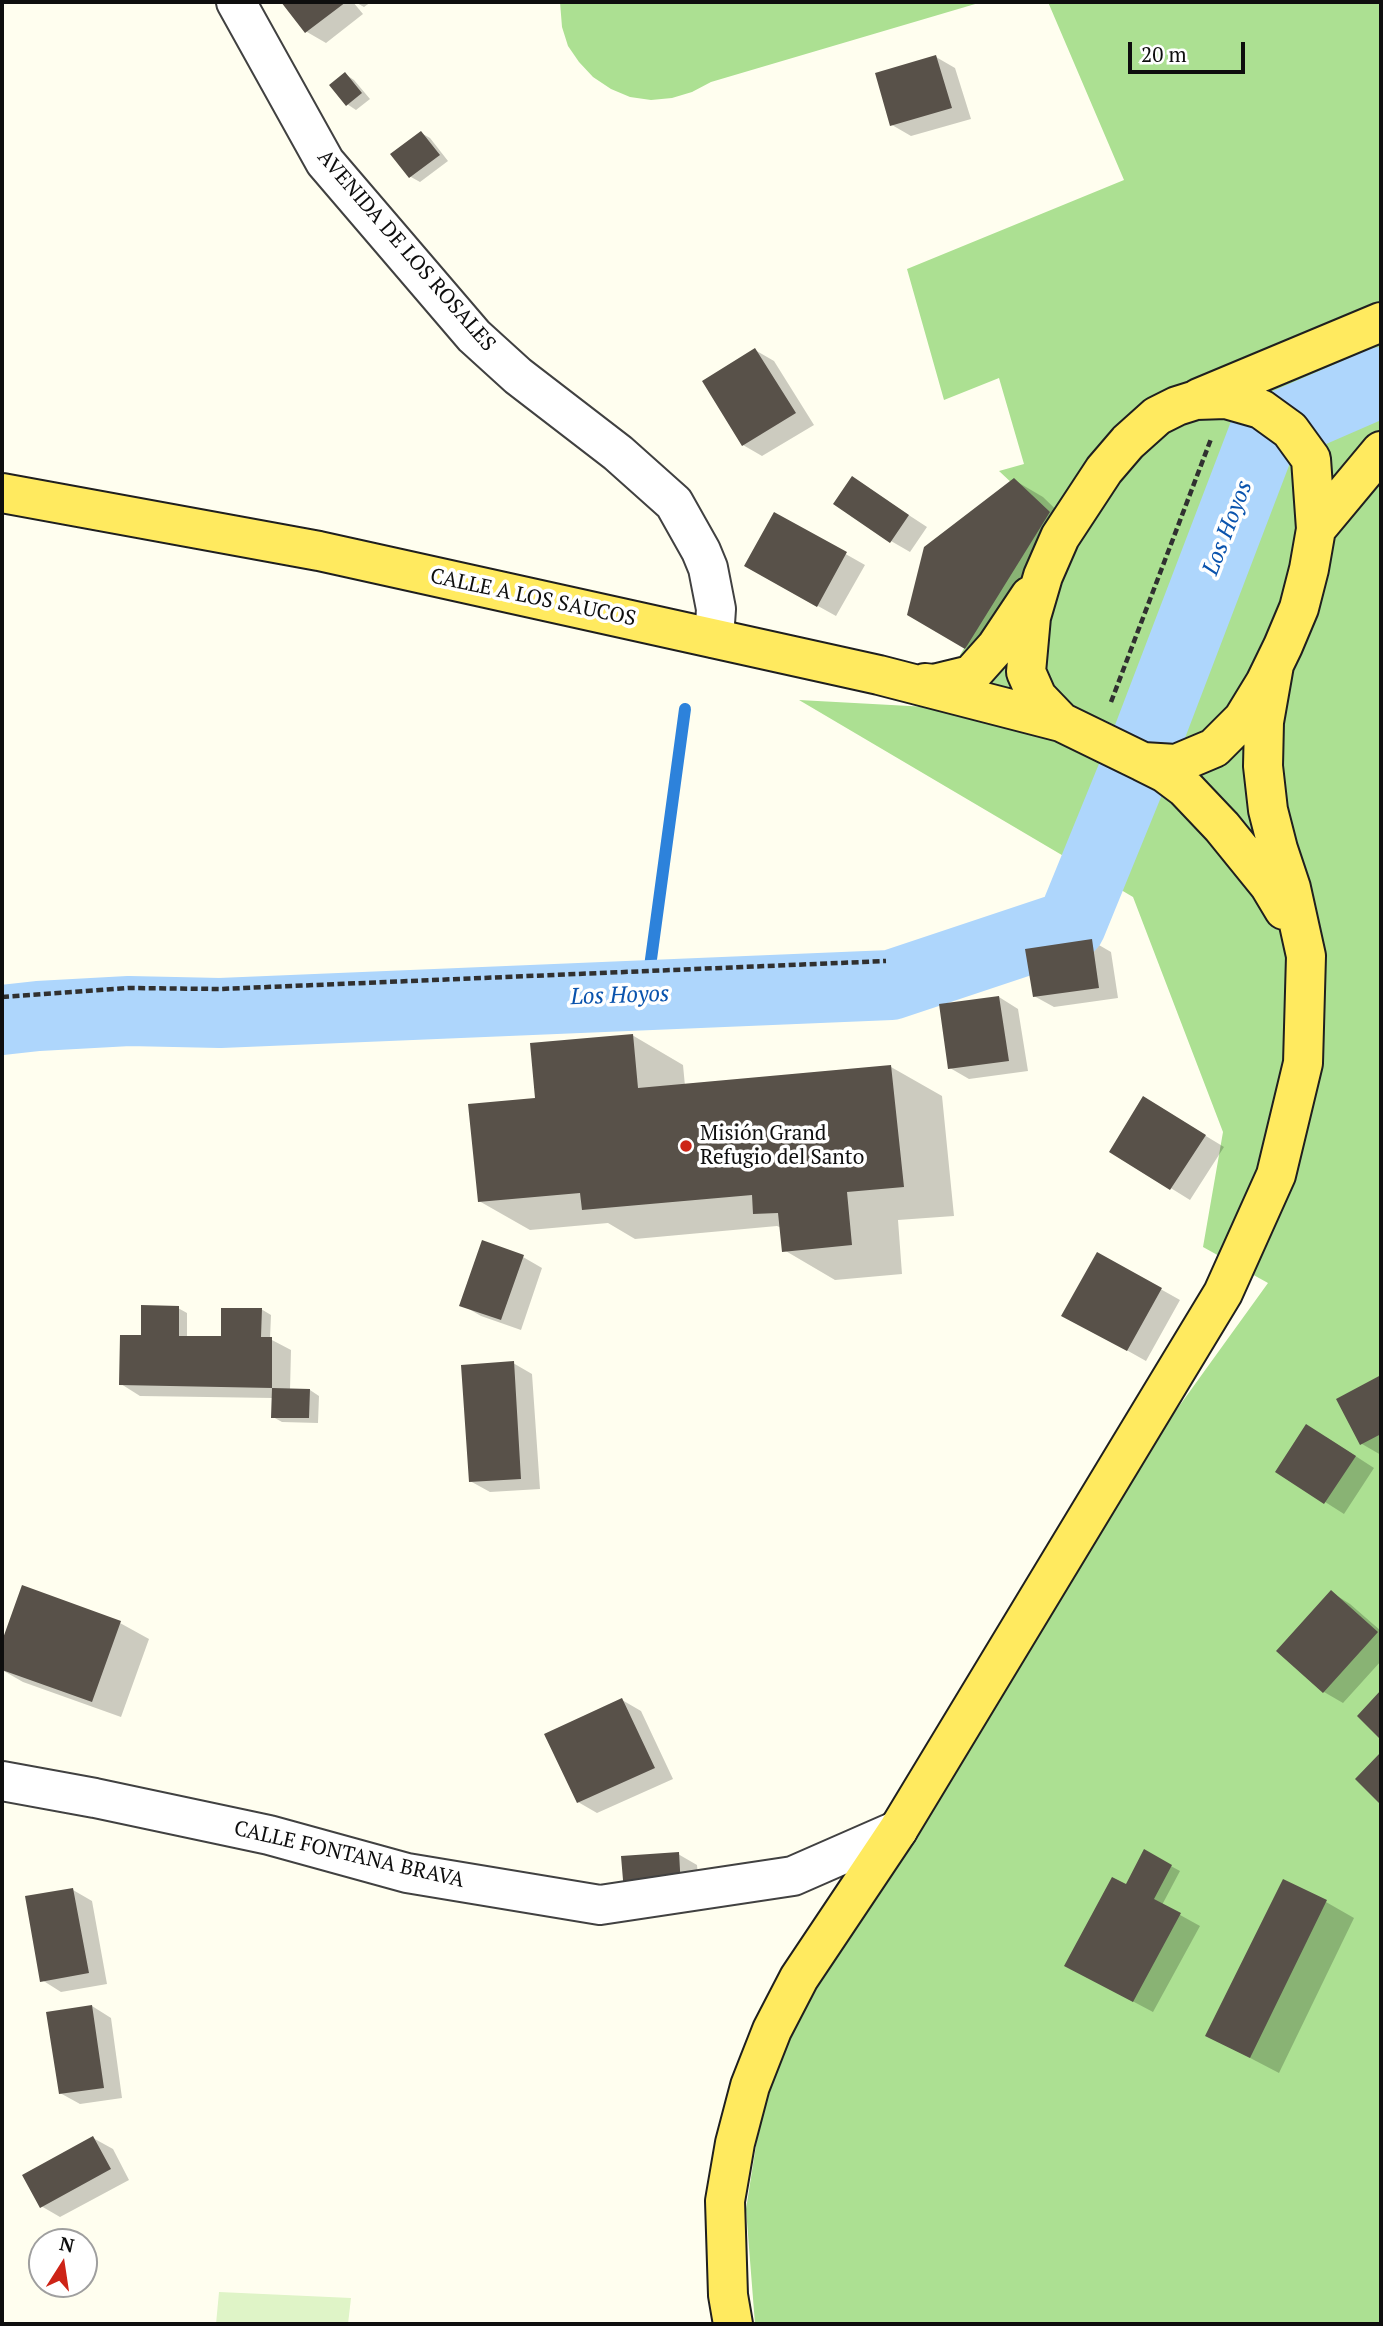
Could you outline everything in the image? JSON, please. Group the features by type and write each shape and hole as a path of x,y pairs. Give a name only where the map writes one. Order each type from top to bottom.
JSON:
{"main road":[{"path":"1306,956 1269,885 1222,827 1185,788 1165,773 1061,722 1037,697 1026,672 1031,617 1043,576 1060,537 1082,500 1129,442 1157,416 1211,399 1381,321"},
{"path":"1143,762 1176,764 1214,748 1243,719 1274,665 1298,608 1316,529 1311,459 1290,430 1261,409 1211,399"},
{"path":"1316,529 1381,451"},
{"name":"CALLE A LOS SAUCOS","path":"2,493 320,551 909,682 1061,722"},
{"path":"909,682 934,684 971,675 996,647 1043,576"},
{"path":"733,2324 728,2295 725,2201 735,2143 750,2086 772,2030 799,1978 898,1830 1223,1293 1276,1175 1303,1063 1306,956 1291,888 1271,823 1263,765 1264,722 1274,665"}],"street":[{"name":"AVENIDA DE LOS ROSALES","path":"236,2 325,163 474,335 518,376 618,453 674,503 701,551 713,586 716,608 713,638"},
{"name":"CALLE FONTANA BRAVA","path":"2,1781 269,1835 407,1874 600,1905 793,1876 898,1830"}],"path":[{"path":"1097,739 1211,399"},
{"path":"2,997 128,988 220,989 886,961"}],"green space":[{"path":"560,2 982,2 711,82 672,98 651,100 630,97 611,89 593,77 579,62 568,46 562,27"},
{"path":"1048,2 1381,2 1381,2324 755,2324 746,2209 764,2095 814,1986 1071,1556 1268,1283 1203,1247 1223,1132 1133,897 799,700 928,707 1046,515 999,471 1024,464 999,378 944,400 907,269 1124,180"},
{"path":"219,2292 351,2298 348,2324 216,2324"}],"building":[{"path":"281,2 346,2 305,33"},
{"path":"936,55 952,108 890,126 875,73"},
{"path":"345,72 362,93 346,106 329,85"},
{"path":"421,131 440,155 409,178 390,154"},
{"path":"755,348 796,413 742,446 702,381"},
{"path":"852,476 909,515 890,543 833,504"},
{"path":"1014,478 1050,512 965,649 907,615 924,547"},
{"path":"774,512 847,552 817,607 744,566"},
{"path":"1092,939 1099,988 1033,997 1025,949"},
{"path":"999,996 1009,1061 948,1069 939,1004"},
{"name":"Misión Grand Refugio del Santo","path":"633,1034 638,1088 891,1065 904,1187 847,1192 852,1245 782,1252 778,1213 753,1214 752,1195 582,1210 580,1193 478,1202 468,1104 535,1098 530,1043"},
{"path":"1143,1096 1206,1135 1170,1190 1109,1152"},
{"path":"482,1240 524,1255 501,1320 459,1306"},
{"path":"1097,1252 1162,1288 1127,1351 1061,1316"},
{"path":"141,1305 179,1306 179,1336 221,1336 221,1308 262,1308 261,1337 272,1337 272,1388 119,1385 120,1335 141,1335"},
{"path":"514,1361 521,1479 469,1482 461,1365"},
{"path":"1381,1375 1381,1434 1360,1445 1336,1399"},
{"path":"272,1388 310,1389 309,1418 271,1418"},
{"path":"1306,1424 1356,1456 1324,1504 1275,1472"},
{"path":"22,1585 121,1621 92,1702 2,1670 2,1641"},
{"path":"1331,1590 1378,1632 1323,1693 1276,1651"},
{"path":"1381,1690 1381,1740 1357,1716"},
{"path":"622,1698 655,1768 577,1803 544,1734"},
{"path":"1381,1752 1381,1805 1355,1779"},
{"path":"1144,1849 1172,1865 1154,1899 1181,1913 1133,2002 1064,1966 1112,1877 1126,1884"},
{"path":"679,1852 681,1888 624,1892 621,1856"},
{"path":"1283,1879 1327,1900 1250,2058 1205,2036"},
{"path":"73,1888 89,1973 40,1982 25,1896"},
{"path":"92,2005 104,2088 59,2094 46,2012"},
{"path":"93,2136 111,2169 40,2208 22,2175"}],"waterway":[{"name":"Los Hoyos","path":"1146,742 1264,433 1381,382"},
{"path":"646,996 685,709"},
{"name":"Los Hoyos","path":"2,1020 129,1011 220,1013 891,985 1071,925 1131,778"}],"place":[{"name":"Misión Grand Refugio del Santo","path":"686,1146"}]}
